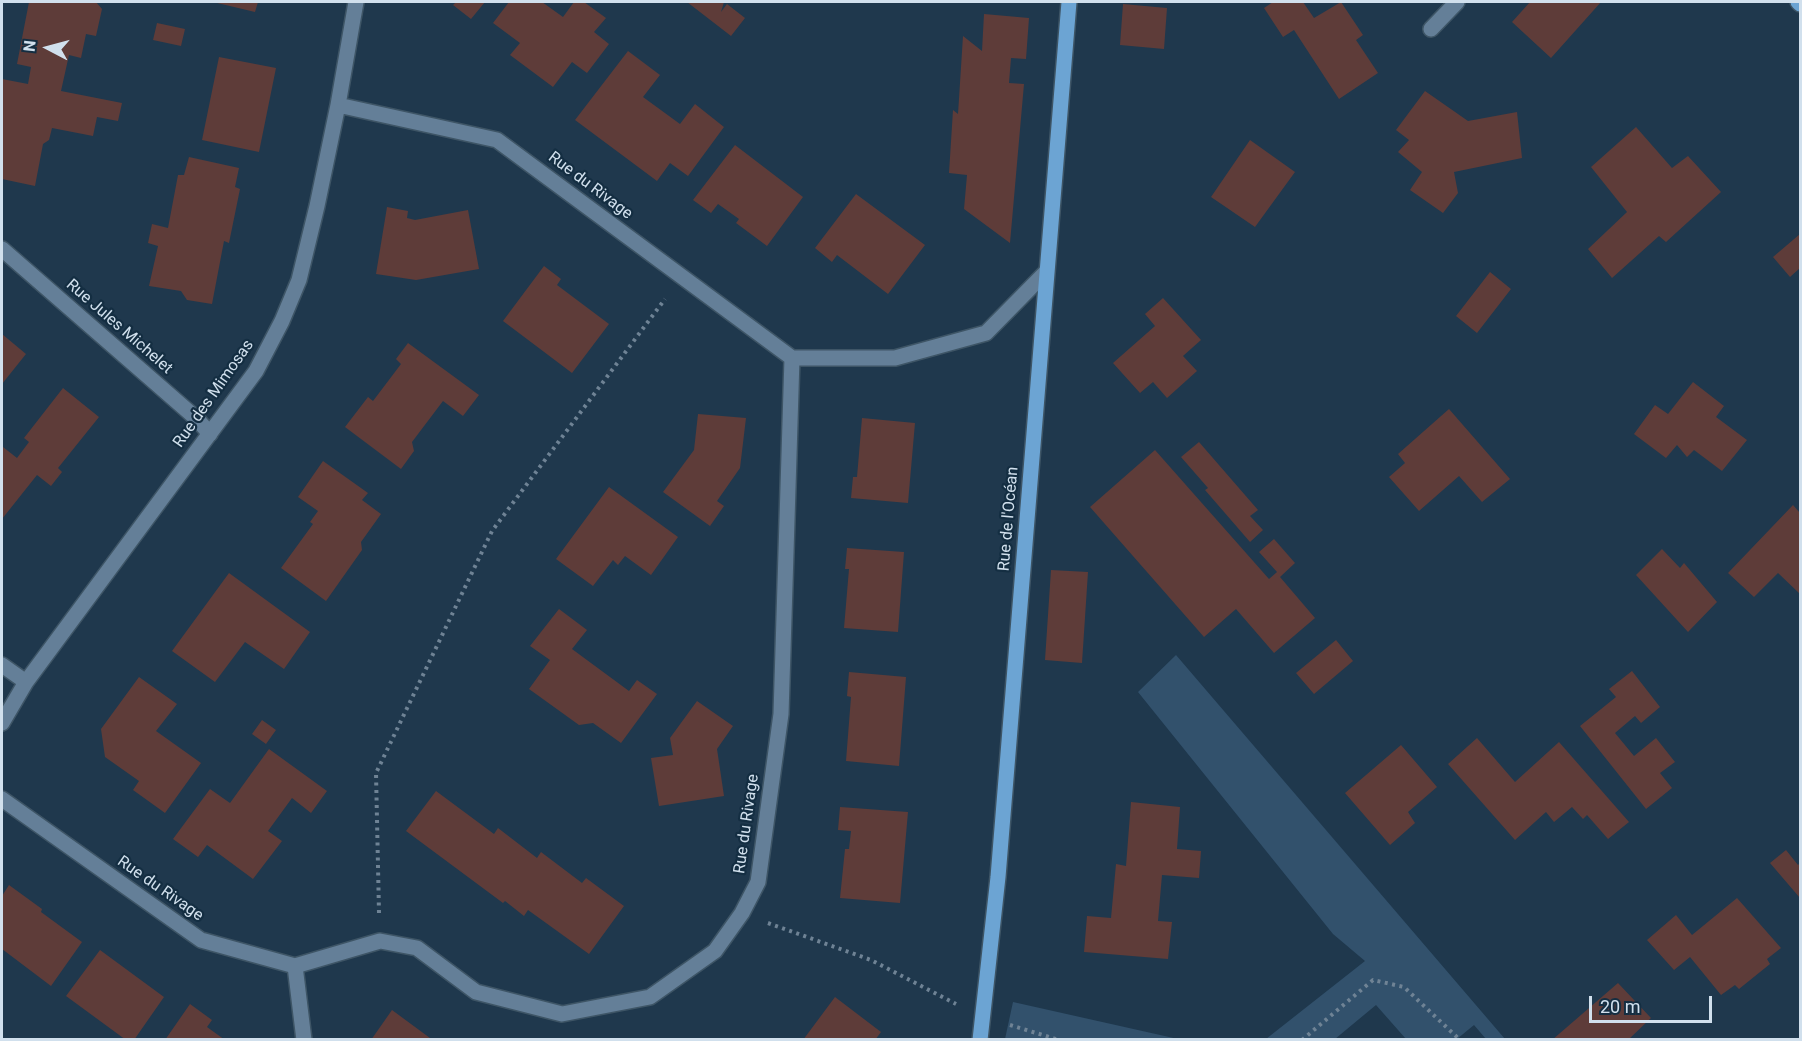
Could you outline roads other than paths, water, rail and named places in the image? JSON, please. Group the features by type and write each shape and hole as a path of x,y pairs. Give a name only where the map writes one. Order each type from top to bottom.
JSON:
{"main road":[{"name":"Rue de l'Océan","path":"980,1040 1004,818 1069,2"}],"street":[{"name":"Rue des Mimosas","path":"2,723 26,682 256,371 282,321 299,280 338,105 357,2"},
{"path":"1431,29 1457,2"},
{"name":"Rue du Rivage","path":"2,799 201,940 295,966 380,941 417,948 476,992 562,1014 650,997 715,951 742,913 758,882 781,714 792,358 497,140 338,105"},
{"name":"Rue Jules Michelet","path":"2,249 197,419 210,434"},
{"path":"792,358 895,358 986,333 1046,272"},
{"path":"2,665 26,682"},
{"path":"295,966 303,1040"}]}
